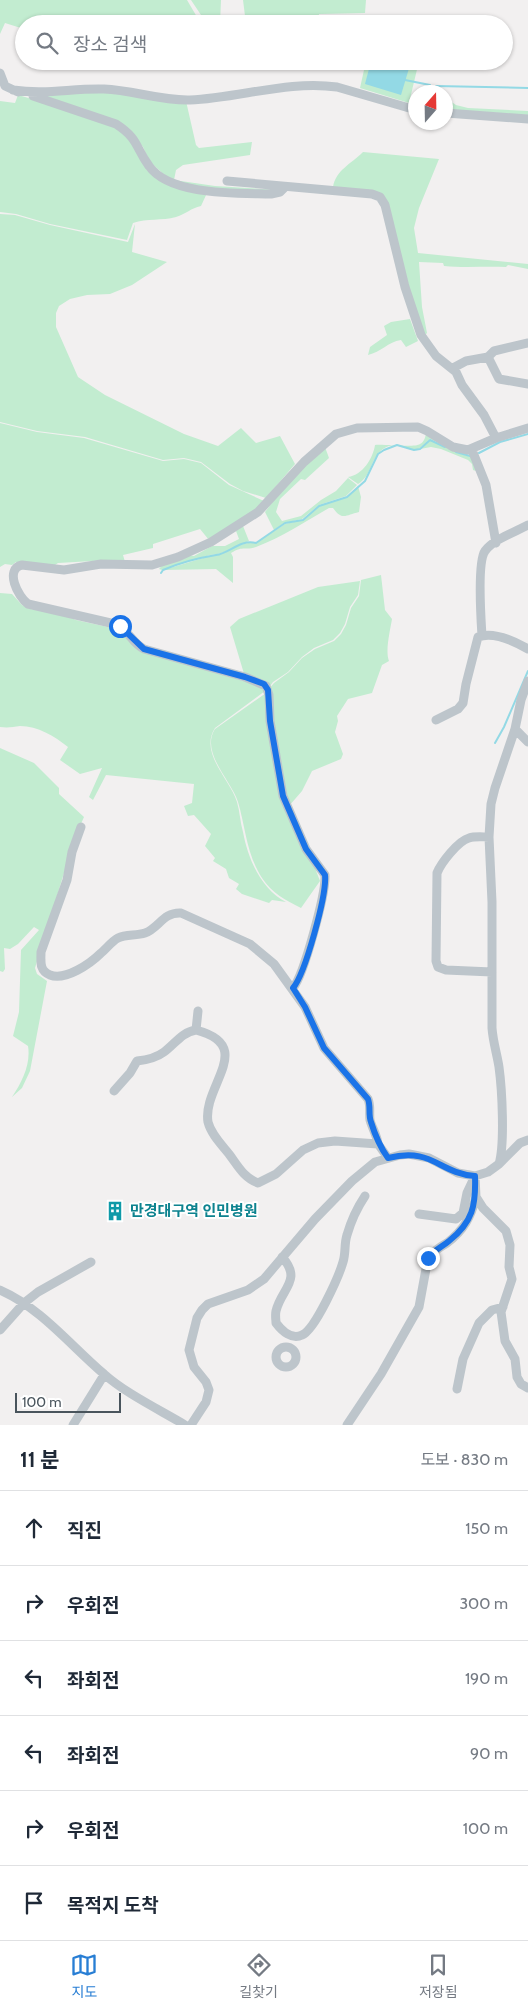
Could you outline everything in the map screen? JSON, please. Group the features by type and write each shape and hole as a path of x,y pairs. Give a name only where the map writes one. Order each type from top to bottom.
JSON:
{"street":[{"path":"0,73 5,86 13,90 116,124 127,131 135,141 149,167 178,185 209,192 270,194 280,192 285,187"},
{"path":"13,90 38,93 104,89 190,100 296,86 324,85 408,108"},
{"path":"453,114 528,119"},
{"path":"227,181 285,187 333,189 372,194 382,200 388,214 404,287 425,343 436,356 453,368 462,385 484,415 496,438"},
{"path":"453,368 466,361 488,357 494,351 528,344"},
{"path":"488,357 499,379 506,382 528,384"},
{"path":"293,988 302,968 315,928 325,875 306,849 283,796 270,721 269,695 266,686 261,682 245,677 144,649 123,628 115,624 28,604 21,598 16,588 14,570 17,566 22,565 64,570 101,564 152,565 193,552 258,512 304,462 332,436 346,430 357,428 418,427 453,447 472,450 496,438 528,428"},
{"path":"472,450 486,485 496,542"},
{"path":"482,636 480,588 482,557 485,551 496,542 528,525"},
{"path":"436,720 458,709 463,703 478,638 482,636 495,636 515,641 528,649"},
{"path":"499,1164 502,1144 501,1095 498,1064 493,1043 492,902 489,837 491,804 495,788 515,729 520,700 528,681"},
{"path":"515,729 528,742"},
{"path":"81,827 72,852 67,880 41,952 40,963 42,970 54,976 68,975 99,956 116,938 144,933 168,915 180,913 250,944 274,964 293,988 305,1007 324,1048 368,1099 371,1106 371,1122 377,1134 378,1144 388,1158"},
{"path":"489,837 467,838 440,865 436,874 436,961 438,967 446,970 492,972"},
{"path":"196,1030 198,1011"},
{"path":"114,1091 130,1073 137,1061 148,1060 162,1053 185,1033 196,1030 216,1039 224,1046 226,1053 210,1103 208,1121 211,1131 249,1179 258,1183 276,1174 303,1150 323,1142 343,1141 378,1144"},
{"path":"191,1425 206,1402 209,1390 206,1382 194,1367 189,1350 197,1318 208,1304 248,1290 264,1279 352,1181 375,1162 400,1155 429,1158 458,1173 475,1176 488,1172 520,1144 528,1140"},
{"path":"347,1425 381,1374 419,1307 428,1258 432,1252 450,1240 466,1225 476,1197 475,1176"},
{"path":"419,1214 456,1219 463,1213 467,1193 475,1176"},
{"path":"282,1257 292,1272 276,1311 276,1323 280,1329 291,1335 302,1336 309,1330 326,1301 343,1261 347,1234 364,1196"},
{"path":"476,1197 483,1208 506,1231 510,1245 509,1267 512,1279 501,1312 505,1341 515,1360 517,1377 521,1384 528,1388"},
{"path":"0,1330 24,1303 38,1292 91,1262"},
{"path":"0,1290 24,1303 65,1335 104,1374 185,1425"},
{"path":"457,1389 463,1359 479,1323 492,1310 503,1306"},
{"path":"288,1347 291,1335"},
{"path":"73,1425 104,1374"}],"green space":[{"path":"0,0 187,0 196,15 15,15 15,26 5,23 0,34"},
{"path":"191,0 221,0 220,15 201,15"},
{"path":"243,0 366,0 365,13 245,15"},
{"path":"364,70 369,70 366,84 400,70 417,70 413,85 408,85 408,103 360,88"},
{"path":"97,91 186,101 196,145 199,148 252,142 250,155 183,165 176,170 174,180 215,186 279,190 206,190 169,179 150,162 143,147 130,131 41,95"},
{"path":"18,95 67,109 117,127 135,146 147,170 166,182 207,193 201,206 176,217 133,223 127,240 0,212 0,101 15,103"},
{"path":"453,103 468,108 528,111 528,115 454,110"},
{"path":"363,152 439,159 419,208 414,228 418,253 528,264 528,269 508,265 506,267 460,267 444,266 443,263 419,262 422,307 427,333 424,336 420,329 387,202 333,187 337,176"},
{"path":"0,214 15,215 50,225 128,242 135,224 132,252 167,262 132,285 110,294 87,295 70,299 59,306 56,313 56,327 78,377 105,395 184,434 218,446 241,428 256,443 280,436 295,464 266,498 243,491 230,484 201,462 184,458 163,460 85,437 37,431 0,422"},
{"path":"410,319 418,341 406,347 401,340 396,341 368,355 370,347 387,335 384,326 391,322"},
{"path":"0,423 37,432 84,438 163,461 184,459 201,463 229,485 264,501 257,509 209,540 200,529 153,544 153,548 123,555 125,562 110,560 58,563 52,567 16,562 12,565 5,564 0,567"},
{"path":"426,434 471,456 455,451 430,439 418,449 398,446 420,444"},
{"path":"430,440 455,452 471,457 476,471 473,470 472,464 468,460 441,449 431,447 420,449"},
{"path":"375,445 392,445 379,453 363,481 358,484 348,477 363,469 372,455"},
{"path":"325,447 329,458 305,480 301,479 280,499 276,512 282,521 301,516 336,491 348,478 357,485 346,496 319,505 302,519 284,523 274,530 265,512 289,480"},
{"path":"358,486 361,497 359,512 342,516 333,508 329,508 266,543 252,548 239,549 231,553 233,557 233,583 216,569 163,570 222,554 244,544 256,543 285,524 303,520 319,506 347,497"},
{"path":"243,526 249,541 220,553 162,570 159,569 165,562 186,555 194,556 212,546 225,546 239,539 236,531"},
{"path":"381,575 385,610 392,619 388,646 389,661 382,665 372,693 348,699 337,716 338,721 335,732 343,754 341,759 312,771 302,791 289,806 268,690 302,658 315,649 334,641 341,634 351,608 359,596 361,580"},
{"path":"360,581 358,595 350,607 345,624 333,640 314,648 302,657 288,672 273,682 268,689 245,677 230,627 239,619 318,587"},
{"path":"0,593 12,594 22,605 30,609 61,614 76,620 117,629 139,651 254,684 265,691 215,728 211,737 211,747 217,766 237,802 245,842 252,863 269,889 286,902 272,900 269,903 242,894 236,889 239,884 229,878 226,869 213,861 215,858 205,846 211,834 194,815 188,816 184,806 192,803 194,784 106,775 93,800 89,797 102,768 80,774 60,760 68,747 51,736 27,726 0,727"},
{"path":"266,693 278,772 320,881 301,908 284,899 262,878 249,850 238,802 218,766 211,747 211,738 215,729"},
{"path":"0,748 34,763 59,788 59,794 84,817 75,837 35,968 37,974 47,981 30,1071 22,1088 12,1097 25,1073 29,1053 28,1046 13,1036 19,1012 21,950 39,930 34,927 18,944 10,949 4,948 5,969 3,972 0,971"}],"water":[{"path":"369,70 408,70 401,95 365,84"}],"waterway":[{"path":"405,80 430,85"},
{"path":"453,86 528,88"},
{"path":"479,453 500,442 528,434"},
{"path":"161,573 163,570 175,565 221,554 245,543 256,543 285,523 303,520 319,506 347,497 365,481 378,454 384,450 397,445 414,450 420,449 430,440 445,447"},
{"path":"456,452 470,456"},
{"path":"495,743 504,727 528,671"}],"place":[{"name":"만경대구역 인민병원","path":"115,1211"}],"route":[{"path":"120,626 144,649 245,677 261,682 266,686 269,695 270,721 281,774 283,796 306,849 324,871 326,880 319,915 296,985 293,988 305,1007 324,1048 368,1099 371,1106 371,1122 377,1134 378,1144 388,1158 410,1154 420,1156 429,1158 458,1173 475,1176 476,1197 473,1210 466,1225 450,1240 432,1252 428,1258"}]}
